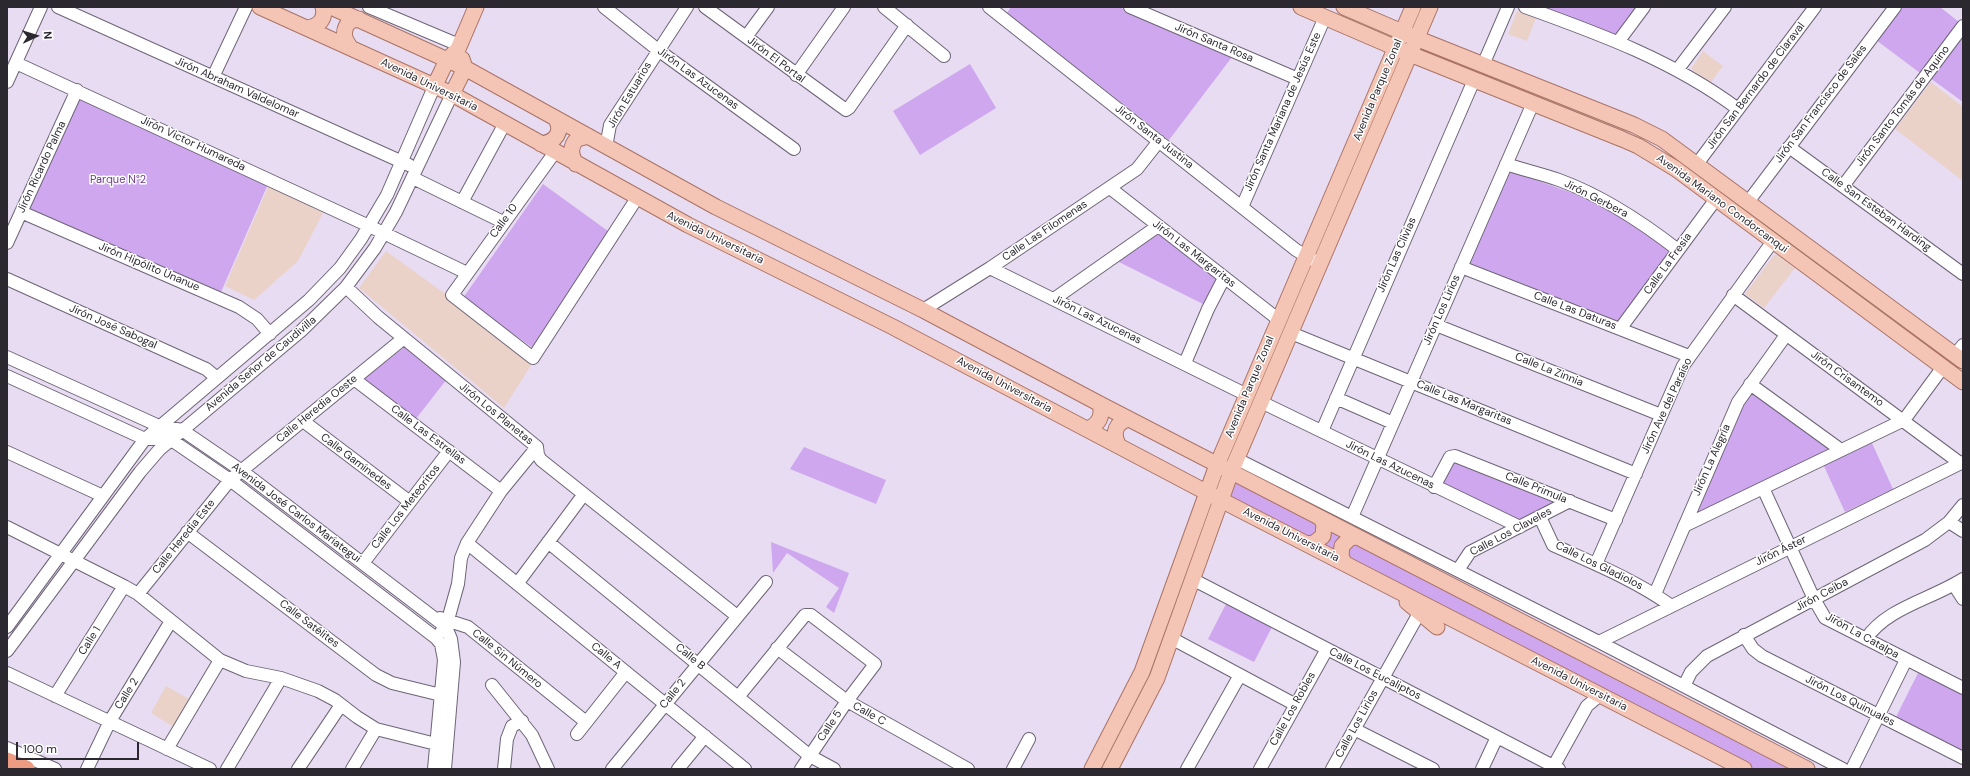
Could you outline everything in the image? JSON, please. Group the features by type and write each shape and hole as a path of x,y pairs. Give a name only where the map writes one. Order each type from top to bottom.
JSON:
{"highway":[{"path":"7,761 26,769"}],"main road":[{"name":"Avenida Universitaria","path":"260,7 452,94 637,198 893,327 1118,444 1221,500 1744,769"},
{"path":"308,28 319,24 322,21 324,12 323,7"},
{"path":"331,7 465,68 716,207 923,310 1217,465 1234,466 1321,519 1807,769"},
{"name":"Avenida Señor de Caudivilla","path":"434,87 447,60 459,47 476,7"},
{"name":"Avenida Mariano Condorcanqui","path":"1301,7 1410,54 1622,139 1653,154 1773,240 1963,382"},
{"path":"1331,20 1344,7"},
{"name":"Avenida Mariano Condorcanqui","path":"1344,7 1416,38 1634,125 1662,139 1814,251 1960,354"},
{"path":"1412,10 1428,13"},
{"name":"Avenida Parque Zonal","path":"1092,769 1142,672 1217,465 1412,10"},
{"name":"Avenida Parque Zonal","path":"1110,769 1157,678 1234,466 1428,13"},
{"path":"351,48 344,38 344,28 350,21 360,19"},
{"path":"459,47 465,68"},
{"name":"Avenida Señor de Caudivilla","path":"452,94 465,68"},
{"path":"542,144 553,141 556,137 559,128 556,119"},
{"path":"576,164 572,156 572,146 577,139 588,136"},
{"path":"1653,154 1662,139"},
{"path":"1805,265 1814,251"},
{"path":"1088,429 1093,427 1100,420 1100,404"},
{"path":"1118,444 1114,434 1116,428 1119,424 1129,419"},
{"path":"1308,544 1319,541 1323,536 1324,524 1321,519"},
{"path":"1344,562 1340,551 1342,546 1350,538 1356,537"},
{"path":"1388,585 1437,627"}],"street":[{"path":"7,82 41,7"},
{"name":"Jirón Abraham Valdelomar","path":"58,7 402,162 412,178"},
{"path":"213,78 246,7"},
{"path":"370,7 459,47"},
{"name":"Jirón Las Azucenas","path":"604,7 658,50 794,150"},
{"name":"Jirón Estuarios","path":"606,146 610,125 687,7"},
{"name":"Jirón El Portal","path":"705,7 796,75 846,110 849,108 907,26"},
{"path":"746,37 768,7"},
{"path":"796,75 844,7"},
{"path":"884,7 944,56"},
{"name":"Jirón Santa Justina","path":"989,7 1306,257 1321,263"},
{"name":"Jirón Santa Rosa","path":"1130,7 1298,79"},
{"path":"1483,65 1508,7"},
{"path":"1525,7 1618,42 1678,69 1712,89 1738,109"},
{"path":"1618,42 1644,7"},
{"path":"1678,69 1726,7"},
{"name":"Jirón San Bernardo de Claraval","path":"1697,164 1815,7"},
{"name":"Jirón San Francisco de Sales","path":"1748,202 1895,7"},
{"name":"Jirón Santa Mariana de Jesús Este","path":"1242,207 1298,79 1331,20"},
{"name":"Jirón Santo Tomás de Aquino","path":"1843,186 1963,26"},
{"name":"Jirón Victor Humareda","path":"16,63 77,90 467,273"},
{"name":"Jirón Las Clivias","path":"1322,431 1474,80"},
{"name":"Avenida Señor de Caudivilla","path":"7,627 145,439 270,334 328,282 350,254 369,226 394,182 434,87"},
{"name":"Jirón Ricardo Palma","path":"7,243 77,90"},
{"name":"Avenida Señor de Caudivilla","path":"7,651 140,472 170,439 301,331 346,287 384,233 452,94"},
{"name":"Jirón Los Lirios","path":"1352,517 1533,103"},
{"path":"462,202 505,123"},
{"name":"Calle Las Filomenas","path":"923,310 990,268 1137,169 1159,141"},
{"name":"Calle San Esteban Harding","path":"1789,146 1963,274"},
{"name":"Calle 10","path":"555,152 503,222 452,295 533,358 637,198"},
{"name":"Jirón Gerbera","path":"1506,164 1559,180 1606,201 1643,224 1678,250"},
{"path":"394,182 412,178 503,222"},
{"name":"Jirón Las Margaritas","path":"1110,188 1279,320"},
{"name":"Calle La Fresia","path":"1620,329 1716,199"},
{"name":"Jirón Hipólito Unanue","path":"21,212 239,307 257,319 270,334"},
{"path":"1054,298 1158,226"},
{"name":"Jirón Ave del Paraíso","path":"1596,564 1683,366 1773,240"},
{"name":"Calle Las Daturas","path":"1462,267 1690,356"},
{"name":"Jirón Las Azucenas","path":"990,268 1054,298 1247,395"},
{"path":"1185,363 1208,309 1224,278"},
{"name":"Jirón José Sabogal","path":"7,279 206,369 217,378"},
{"name":"Jirón Los Planetas","path":"346,287 404,338 537,447 538,455 541,460 737,616"},
{"name":"Jirón Crisantemo","path":"1733,295 1962,463"},
{"name":"Calle La Zinnia","path":"1436,325 1662,415"},
{"name":"Calle Las Margaritas","path":"1291,334 1411,381 1636,474"},
{"name":"Jirón La Alegría","path":"1655,594 1738,402 1786,335"},
{"name":"Calle Heredia Oeste","path":"230,480 404,338"},
{"name":"Avenida José Carlos Maríategui","path":"7,357 159,426 182,430 242,471 433,617"},
{"path":"1684,526 1904,420 1943,367"},
{"path":"7,376 145,439 170,439"},
{"name":"Calle Las Estrellas","path":"354,379 501,490"},
{"path":"1750,384 1841,450"},
{"path":"1336,398 1393,423"},
{"name":"Jirón Las Azucenas","path":"1261,402 1520,527"},
{"name":"Calle Gamínedes","path":"303,421 410,502"},
{"name":"Avenida José Carlos Maríategui","path":"170,439 230,480 423,627 441,644 444,660 434,769"},
{"path":"436,638 446,624 458,584 461,558 467,543 501,490 537,447"},
{"name":"Calle Los Meteoritos","path":"363,563 449,451"},
{"path":"7,452 103,496"},
{"name":"Calle Primula","path":"1434,486 1450,457 1455,456 1616,520"},
{"name":"Jirón Áster","path":"1599,642 1670,605 1962,463"},
{"path":"1234,466 1352,517 1599,642 1843,769"},
{"name":"Calle Heredia Este","path":"138,594 230,480"},
{"name":"Jirón La Catalpa","path":"1763,488 1789,547 1814,599 1825,618 1963,688"},
{"path":"517,584 584,494"},
{"name":"Calle Los Claveles","path":"1458,570 1470,552 1570,501"},
{"name":"Jirón Ceiba","path":"1684,686 1691,672 1706,656 1925,540 1949,522 1963,505"},
{"name":"Calle Los Gladiolos","path":"1540,517 1553,545 1596,564 1655,594 1670,605"},
{"path":"1949,522 1963,531"},
{"path":"7,527 62,553 138,594 220,660 246,671 281,678 318,691 376,729 436,744"},
{"name":"Calle Satélites","path":"187,532 376,675 392,683 441,694"},
{"name":"Calle B","path":"548,542 810,756 834,769"},
{"name":"Calle A","path":"467,543 745,769"},
{"name":"Calle Los Eucaliptos","path":"1192,579 1555,768"},
{"name":"Calle 2","path":"612,769 766,582"},
{"path":"1866,639 1871,630 1884,619 1959,582 1963,599"},
{"name":"Calle 1","path":"55,696 124,586"},
{"name":"Calle 5","path":"777,648 805,615 811,615 875,664 847,701 801,769"},
{"path":"423,627 433,617"},
{"name":"Calle Sin Número","path":"433,617 446,624 468,627 586,722"},
{"name":"Calle Los Lirios","path":"1332,769 1417,617"},
{"name":"Calle 2","path":"87,769 110,721 171,621"},
{"path":"445,769 454,662 451,639 446,624"},
{"name":"Jirón Los Quinuales","path":"1744,635 1753,649 1762,656 1963,758"},
{"path":"1171,638 1296,705"},
{"path":"738,697 777,648"},
{"name":"Calle C","path":"777,648 847,701 968,769"},
{"name":"Calle Los Robles","path":"1260,769 1327,649"},
{"path":"167,749 220,660"},
{"path":"1852,769 1906,660"},
{"path":"577,734 626,672"},
{"path":"7,673 210,769"},
{"path":"1187,769 1240,675"},
{"path":"227,769 281,678"},
{"path":"492,685 532,735 548,769"},
{"path":"1555,768 1587,706 1600,695"},
{"path":"298,769 341,705"},
{"path":"505,766 506,739 512,726 522,722"},
{"path":"352,769 376,729"},
{"path":"1354,729 1433,769"},
{"path":"678,769 705,736"},
{"path":"1482,769 1497,737"},
{"path":"1013,769 1029,739"},
{"path":"7,748 55,769"}],"shaded area":[{"path":"1517,11 1536,18 1527,41 1508,34"},
{"path":"1703,51 1723,66 1711,82 1692,70 1692,67"},
{"path":"1931,82 1963,107 1963,181 1895,129"},
{"path":"269,185 324,211 298,261 254,300 225,286"},
{"path":"386,251 535,359 504,408 359,288"},
{"path":"1774,255 1778,255 1795,268 1764,308 1745,294"},
{"path":"166,686 189,699 174,727 151,713"}],"green space":[{"path":"1011,7 1119,7 1232,57 1169,140 1007,13"},
{"path":"1539,7 1640,7 1618,37"},
{"path":"1901,7 1940,7 1959,22 1920,73 1876,40"},
{"path":"1963,34 1963,102 1930,78"},
{"path":"970,64 996,108 920,155 893,111"},
{"name":"Parque N°2","path":"81,95 269,182 221,292 28,208"},
{"path":"1508,170 1603,204 1671,250 1619,322 1469,263"},
{"path":"543,184 612,234 533,348 463,298"},
{"path":"1158,232 1220,281 1207,306 1117,261"},
{"path":"406,346 447,379 415,420 362,380"},
{"path":"1751,390 1833,449 1694,516 1739,409"},
{"path":"1871,441 1893,489 1845,512 1823,464"},
{"path":"804,447 886,480 876,504 790,469"},
{"path":"1453,460 1556,501 1521,523 1441,484"},
{"path":"1234,479 1798,769 1753,769 1226,498"},
{"path":"771,542 849,573 834,613 826,607 839,588 787,553 773,573"},
{"path":"1226,604 1272,627 1254,662 1208,639"},
{"path":"1919,671 1963,692 1963,752 1896,717"}]}
